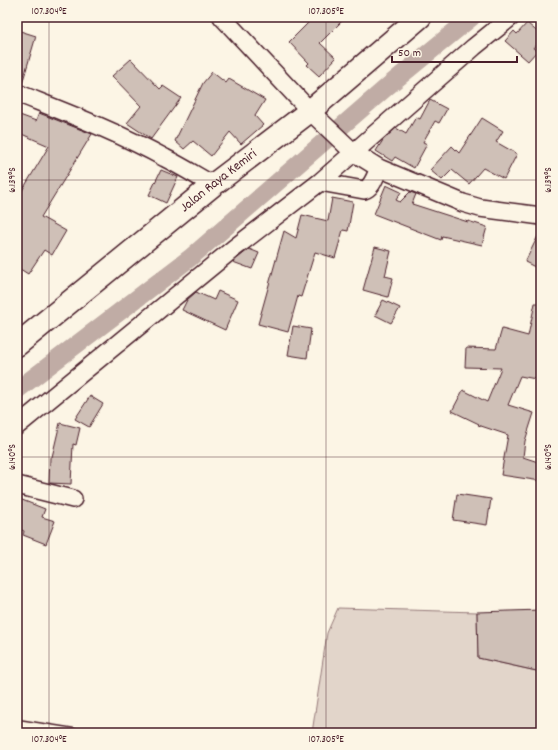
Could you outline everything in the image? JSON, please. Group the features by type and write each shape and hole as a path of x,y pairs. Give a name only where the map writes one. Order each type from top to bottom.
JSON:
{"main road":[{"name":"Jalan Raya Kemiri","path":"17,346 213,185 314,115 420,17"}],"street":[{"path":"222,17 314,115 351,150 379,168 425,188 474,206 501,212 541,216"},
{"path":"17,426 233,249 320,182 351,150 511,17"},
{"path":"17,93 126,138 213,185"},
{"path":"320,182 364,190 372,184 379,168"},
{"path":"17,485 73,499"}],"lane":[{"path":"17,724 73,733"}],"shaded area":[{"path":"338,608 477,612 478,658 541,672 541,733 312,733 327,633"}],"building":[{"path":"302,17 346,17 320,43 336,58 319,76 307,65 309,63 289,42 308,23"},
{"path":"527,23 541,35 541,38 533,48 537,51 528,61 505,41 514,31 517,34"},
{"path":"17,30 36,36 22,84 17,83"},
{"path":"131,59 160,89 163,86 181,98 151,139 127,123 141,106 112,76"},
{"path":"212,72 226,83 229,79 265,100 255,116 263,125 241,144 230,132 211,156 193,141 184,149 175,141 203,83"},
{"path":"430,100 447,109 439,123 435,121 423,142 427,144 414,168 395,157 392,161 376,151 383,140 396,128 406,134 416,117 420,119"},
{"path":"39,113 92,134 41,217 66,231 52,255 44,250 28,274 17,267 17,199 49,146 17,132 17,114 36,121"},
{"path":"482,118 503,131 496,142 517,154 504,179 483,168 469,184 452,170 442,180 430,170 452,146 459,153"},
{"path":"161,170 178,177 166,203 149,195"},
{"path":"386,185 401,192 396,200 400,202 410,192 416,194 412,204 487,227 482,245 442,236 441,240 374,214"},
{"path":"332,198 353,202 348,231 343,230 335,258 315,252 301,297 298,296 288,332 258,324 284,231 296,238 302,215 328,221"},
{"path":"541,230 541,270 525,262"},
{"path":"375,247 391,251 385,276 393,278 388,297 363,290"},
{"path":"249,249 259,253 252,269 233,262"},
{"path":"218,291 238,300 225,330 182,310 187,300 196,292 214,300"},
{"path":"383,300 400,308 391,323 375,315"},
{"path":"535,303 541,303 541,380 520,376 508,405 534,413 525,441 523,457 541,463 541,481 501,475 508,435 478,425 479,424 452,411 463,390 487,402 501,368 465,367 466,348 496,349 502,329 528,336"},
{"path":"293,326 311,329 307,358 288,355"},
{"path":"90,396 103,404 89,427 75,419"},
{"path":"60,423 80,428 76,445 73,444 71,484 49,483 50,457 52,457"},
{"path":"457,494 491,499 487,525 453,520"},
{"path":"17,498 45,509 42,517 55,521 46,544 23,535 24,531 17,528"},
{"path":"541,610 541,672 478,658 477,612"}],"waterway":[{"path":"17,390 190,258 388,86 472,17"}]}
